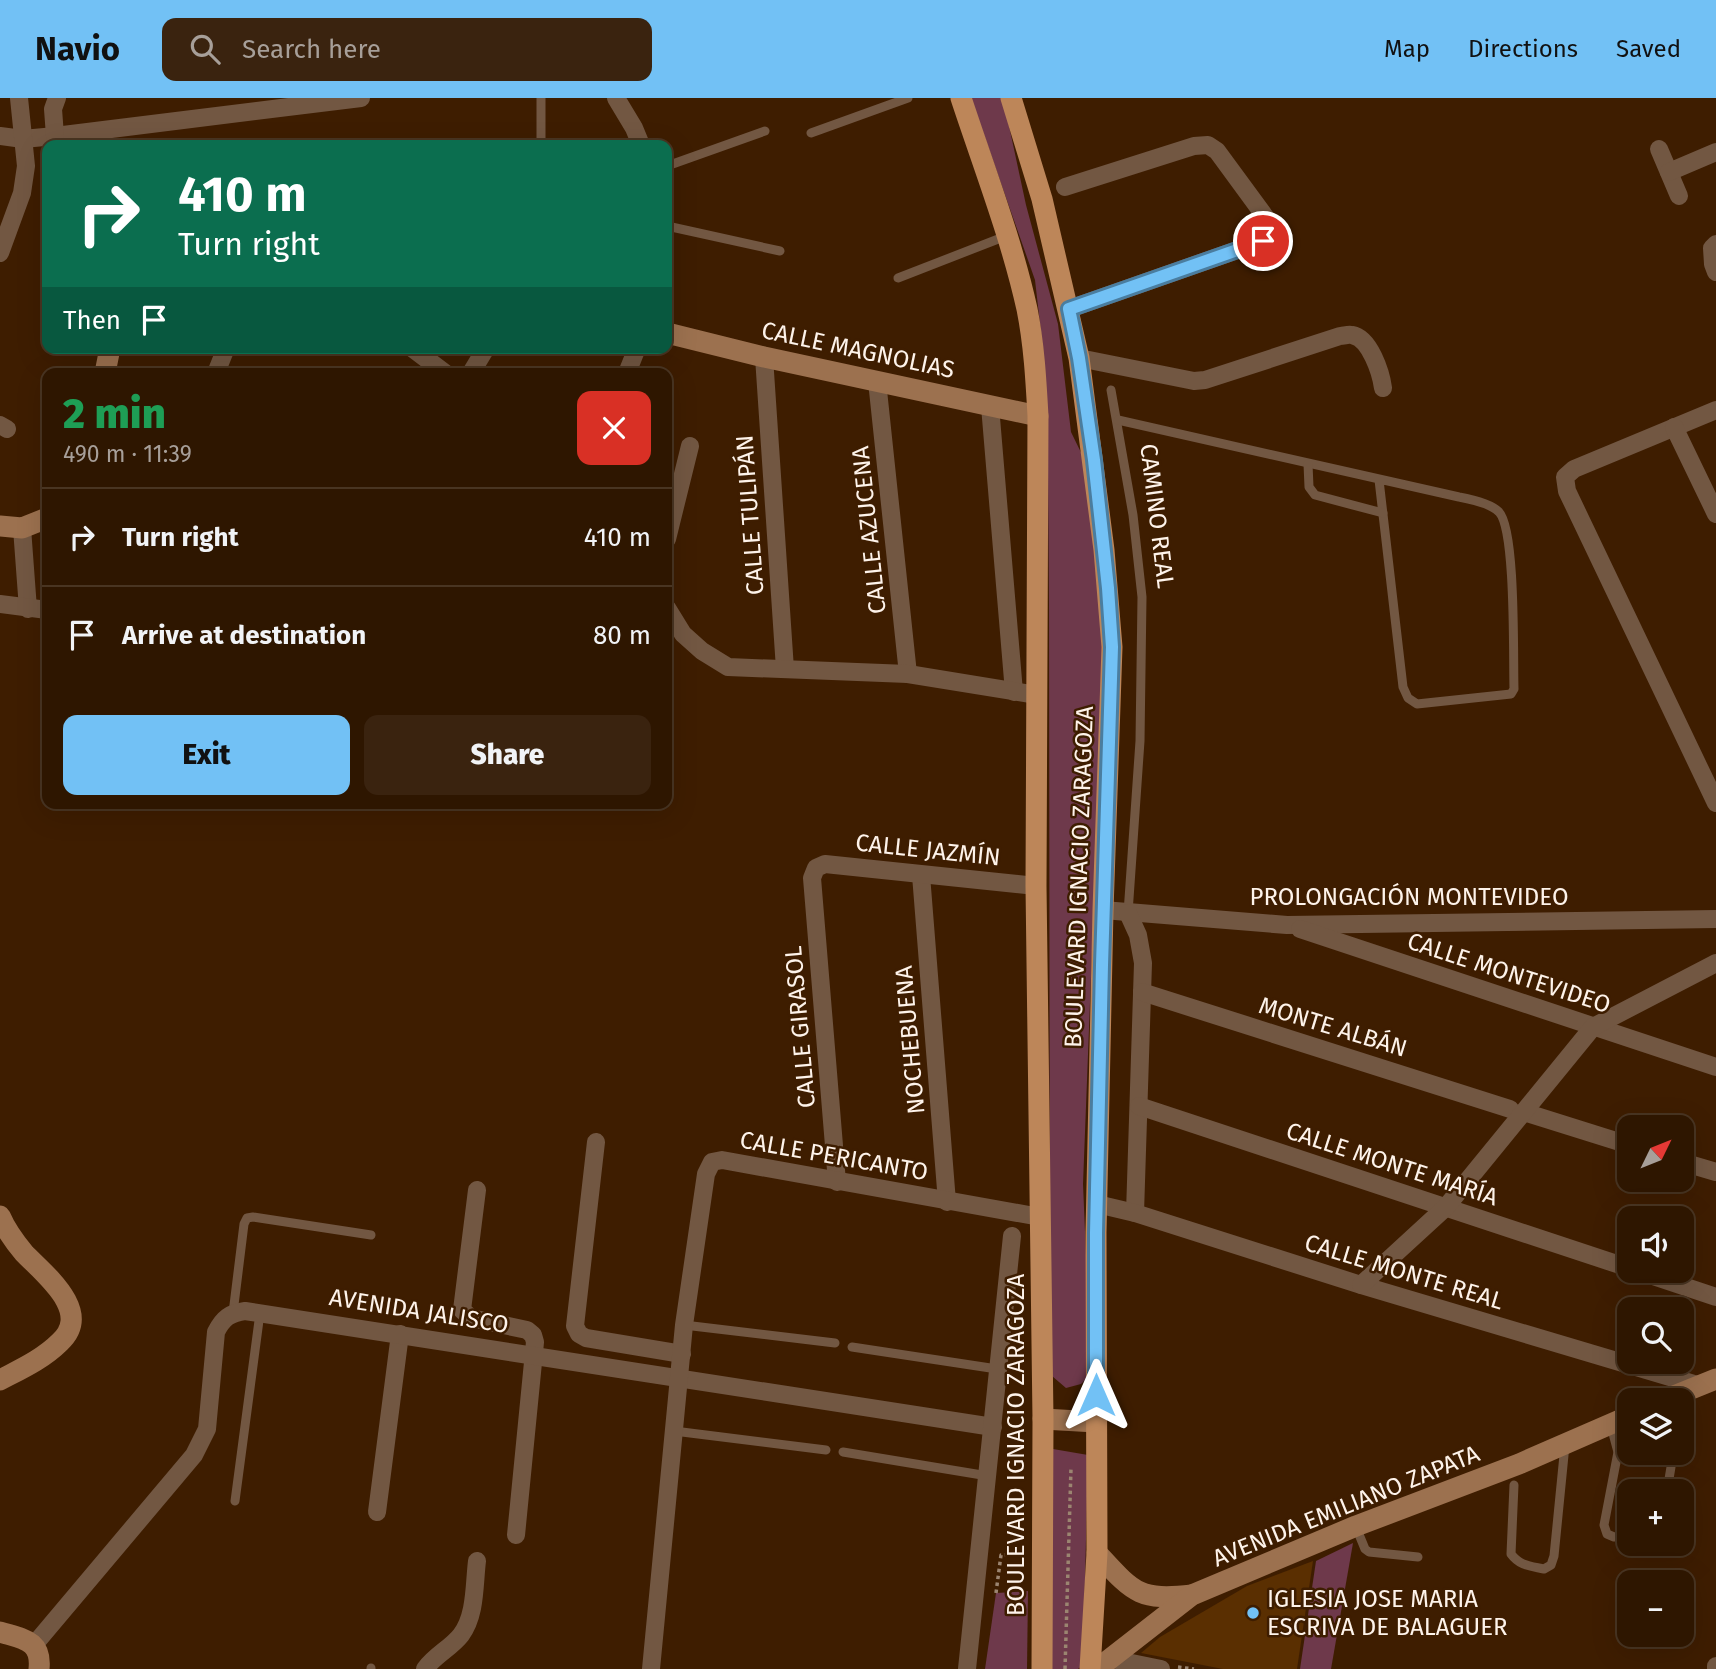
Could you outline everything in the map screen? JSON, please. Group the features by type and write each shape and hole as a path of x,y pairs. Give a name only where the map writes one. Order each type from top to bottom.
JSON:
{"main road":[{"name":"BOULEVARD IGNACIO ZARAGOZA","path":"961,98 1008,235 1027,309 1035,362 1038,416 1037,886 1043,1419 1042,1669"},
{"name":"BOULEVARD IGNACIO ZARAGOZA","path":"1011,98 1042,199 1079,358 1104,550 1111,634 1097,1204 1097,1553 1090,1669"}],"street":[{"path":"0,253 22,192 26,166 19,98"},
{"path":"55,136 53,109 57,98"},
{"path":"0,136 23,139 55,136 361,98"},
{"path":"616,98 638,140"},
{"path":"1065,187 1194,146 1208,145 1217,151 1269,222 1271,234 1263,241 1069,309"},
{"path":"1659,149 1679,196"},
{"path":"1669,172 1716,152"},
{"path":"1716,244 1712,248 1716,272"},
{"name":"CALLE MAGNOLIAS","path":"672,334 764,357 1038,416"},
{"path":"1079,358 1205,380 1340,336 1352,335 1363,341 1381,371 1383,388"},
{"path":"420,354 438,368"},
{"name":"CALLE TULIPÁN","path":"764,357 785,669"},
{"name":"CALLE AZUCENA","path":"877,381 908,674"},
{"path":"990,406 1014,692"},
{"path":"1716,410 1574,469 1565,477 1567,491 1716,803"},
{"path":"1674,427 1715,508"},
{"path":"672,519 690,446"},
{"path":"0,526 22,528 42,519"},
{"path":"22,528 28,609"},
{"path":"0,604 42,610"},
{"path":"672,616 683,634 702,651 728,667 908,674 1037,695"},
{"name":"CALLE JAZMÍN","path":"816,868 825,864 1037,886"},
{"name":"CALLE GIRASOL","path":"816,868 812,878 837,1182"},
{"name":"NOCHEBUENA","path":"921,875 947,1202"},
{"name":"PROLONGACIÓN MONTEVIDEO","path":"1103,910 1287,925 1716,919"},
{"path":"1129,913 1138,934 1143,964 1135,1213"},
{"name":"CALLE MONTEVIDEO","path":"1287,925 1716,1067"},
{"path":"1361,1285 1446,1207 1517,1110 1593,1027 1716,964"},
{"name":"MONTE ALBÁN","path":"1142,992 1617,1141"},
{"name":"CALLE MONTE MARÍA","path":"1139,1106 1617,1265"},
{"path":"596,1142 575,1326 579,1334 586,1338 682,1354"},
{"name":"CALLE PERICANTO","path":"651,1669 684,1325 706,1174 712,1162 722,1160 1040,1217"},
{"path":"1694,1165 1716,1172"},
{"path":"477,1190 462,1310 471,1318 527,1330 536,1342 516,1535"},
{"name":"CALLE MONTE REAL","path":"1097,1204 1135,1213 1361,1285 1710,1385"},
{"path":"0,1216 8,1233 22,1250 59,1287 71,1317 69,1330 62,1340 37,1360 0,1380"},
{"path":"967,1669 1012,1236"},
{"path":"1674,1283 1716,1297"},
{"path":"34,1645 194,1455 202,1442 207,1430 216,1332 222,1320 233,1313"},
{"name":"AVENIDA JALISCO","path":"233,1313 260,1313 993,1427"},
{"path":"377,1512 400,1334"},
{"path":"1043,1419 1096,1422"},
{"name":"AVENIDA EMILIANO ZAPATA","path":"1105,1664 1192,1595 1356,1526 1519,1465 1617,1421"},
{"path":"1097,1553 1117,1575 1148,1597 1192,1595"},
{"path":"425,1669 432,1659 460,1636 470,1619 477,1561"},
{"path":"0,1632 27,1640 34,1645 40,1659 39,1669"},
{"path":"1105,1664 1167,1668"}],"lane":[{"path":"541,98 541,140"},
{"path":"811,133 908,98"},
{"path":"672,164 765,131"},
{"path":"672,227 780,251"},
{"path":"898,278 1008,235"},
{"name":"CAMINO REAL","path":"1111,390 1133,515 1142,597 1140,741 1129,913"},
{"name":"CAMINO REAL","path":"1118,420 1459,496 1496,510 1500,514 1512,564 1514,688 1511,694 1417,704 1408,698 1403,687 1383,513"},
{"path":"1308,464 1309,487 1315,495 1383,513 1379,480"},
{"path":"233,1313 247,1218 371,1235"},
{"path":"235,1501 260,1313"},
{"path":"684,1325 835,1343"},
{"path":"852,1347 997,1369"},
{"path":"674,1431 826,1450"},
{"path":"1514,1485 1511,1554 1516,1562 1522,1565 1544,1569 1551,1565 1554,1556 1565,1444"},
{"path":"843,1452 988,1476"},
{"path":"1617,1457 1604,1525 1607,1534 1617,1537"},
{"path":"1356,1526 1365,1549 1369,1552 1418,1557"}],"path":[{"path":"1065,1669 1071,1468"},
{"path":"996,1593 1001,1555 1043,1553"},
{"path":"1167,1668 1194,1669"}],"shaded area":[{"path":"971,98 1003,98 1026,205 1058,324 1071,432 1092,475 1106,588 1083,1184 1091,1374 1081,1384 1066,1388 1052,1376 1050,1366 1048,473 1042,341 1035,280"},
{"path":"1053,1449 1088,1455 1083,1665 1078,1669 1051,1669"},
{"path":"1353,1543 1331,1669 1300,1669 1316,1561"},
{"path":"1028,1591 1027,1669 985,1669 996,1593"}],"building":[{"name":"IGLESIA JOSE MARIA ESCRIVA DE BALAGUER","path":"1313,1561 1297,1669 1223,1669 1141,1653 1160,1637 1247,1586"}],"place":[{"name":"IGLESIA JOSE MARIA ESCRIVA DE BALAGUER","path":"1253,1613"}],"route":[{"path":"1096,1395 1096,1233 1112,647 1094,460 1069,309 1263,241"}]}
